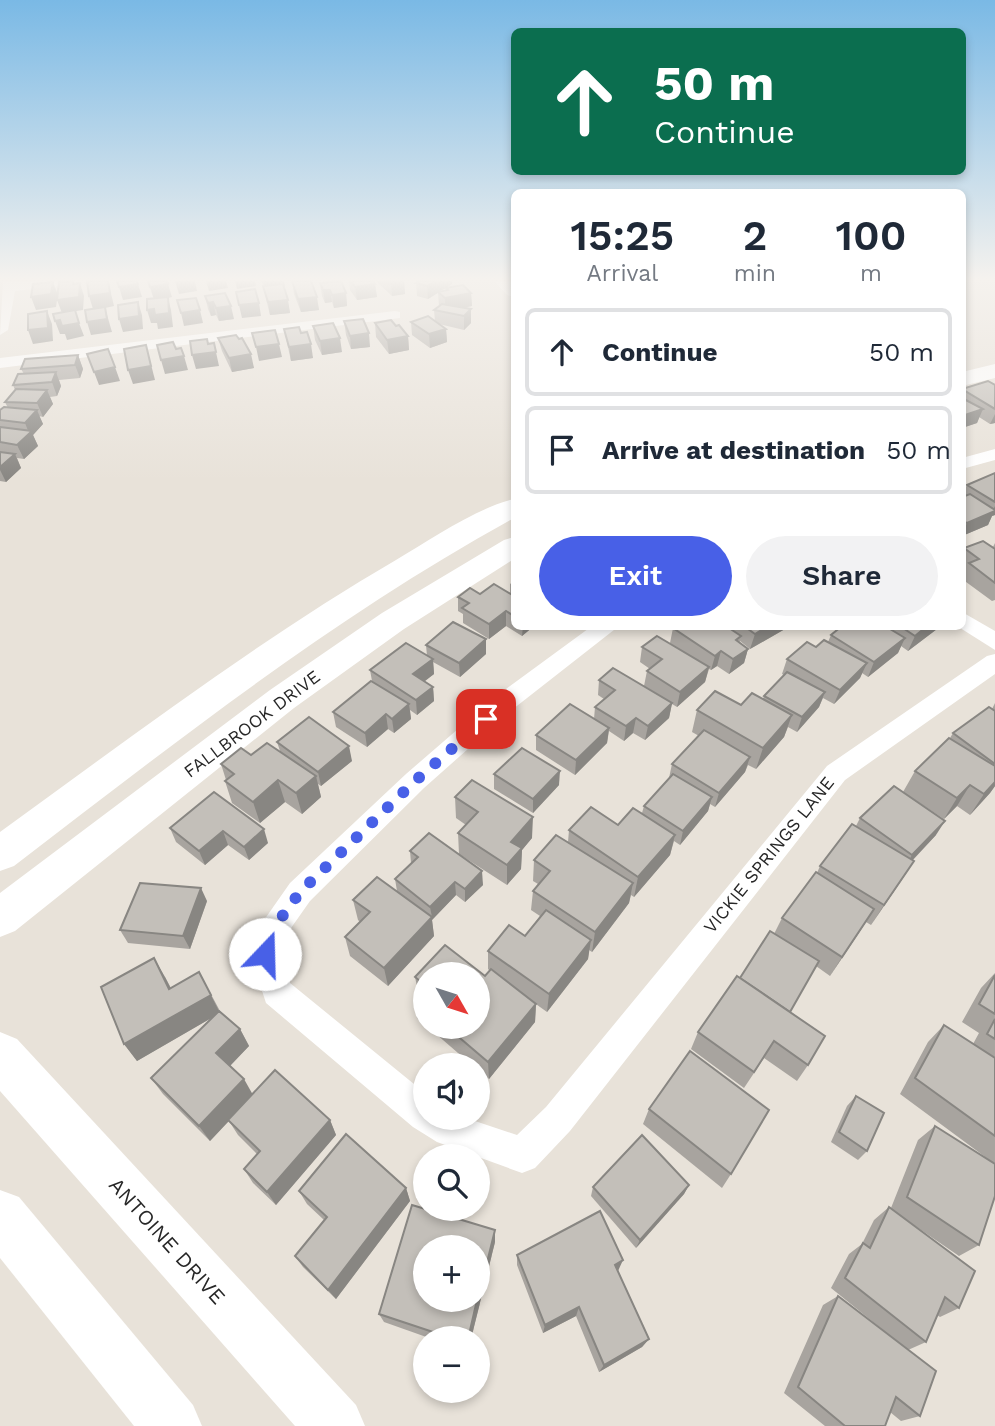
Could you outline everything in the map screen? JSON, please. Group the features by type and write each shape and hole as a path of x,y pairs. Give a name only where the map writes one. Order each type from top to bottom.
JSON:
{"main road":[{"path":"966,355 995,351"},
{"path":"966,378 995,371"},
{"path":"0,854 248,670 462,533 511,508"},
{"name":"FALLBROOK DRIVE","path":"0,918 282,699 393,621 511,548"},
{"name":"ANTOINE DRIVE","path":"0,1056 335,1426"},
{"path":"0,1216 173,1426"}],"street":[{"path":"0,363 127,348"},
{"path":"966,463 995,454"},
{"path":"966,623 995,642"},
{"path":"413,1105 277,992 265,954 270,933 283,912 374,820 504,703 603,630"},
{"name":"VICKIE SPRINGS LANE","path":"449,1130 522,1155 558,1119 606,1055 836,773 995,662"}],"building":[{"path":"147,348 151,366 128,370 124,349"},
{"path":"158,348 181,348 184,356 161,360"},
{"path":"191,348 215,348 216,352 192,355"},
{"path":"223,348 247,348 251,354 229,358"},
{"path":"108,349 115,367 94,372 87,354"},
{"path":"78,355 75,365 21,369 25,359"},
{"path":"56,372 52,382 13,385 18,374"},
{"path":"988,381 995,385 995,409 966,391 966,388"},
{"path":"16,389 47,390 37,403 5,402"},
{"path":"966,400 983,409 966,415"},
{"path":"4,407 37,410 25,423 0,420 0,410"},
{"path":"0,427 32,431 17,445 0,442"},
{"path":"0,452 15,454 0,467"},
{"path":"995,473 995,502 967,485"},
{"path":"970,494 995,511 967,523 966,496"},
{"path":"983,541 995,549 995,583 969,563 979,559 966,547"},
{"path":"494,584 511,594 511,614 506,611 489,624 462,608 469,603 458,597 470,588 480,594"},
{"path":"453,622 486,639 459,663 426,645"},
{"path":"676,630 732,630 741,636 736,640 748,649 733,659 721,651 715,656"},
{"path":"837,630 892,630 905,638 874,662 831,635"},
{"path":"906,630 922,630 915,636"},
{"path":"657,636 709,667 680,692 647,671 662,659 642,647"},
{"path":"824,640 867,663 840,690 787,659 807,642 816,647"},
{"path":"406,643 433,659 413,674 433,687 416,700 370,670"},
{"path":"613,668 672,703 648,726 636,718 626,726 595,707 615,690 599,680"},
{"path":"787,672 825,692 802,717 764,696"},
{"path":"371,681 409,704 392,719 386,714 365,733 333,712"},
{"path":"715,691 741,705 752,693 792,715 763,748 697,710"},
{"path":"570,704 609,728 576,760 536,735"},
{"path":"989,707 995,711 995,764 953,733"},
{"path":"309,717 349,746 318,772 277,742"},
{"path":"704,730 750,757 719,793 672,764"},
{"path":"949,738 995,766 995,782 984,794 970,785 957,798 915,771"},
{"path":"267,743 316,776 296,793 278,780 253,802 225,781 234,774 221,764 241,748 251,755"},
{"path":"522,748 560,771 533,799 494,774"},
{"path":"673,774 712,797 683,831 644,806"},
{"path":"472,780 533,817 511,842 522,848 507,865 458,833 478,812 455,797"},
{"path":"894,786 945,821 912,855 860,818"},
{"path":"214,792 264,829 244,847 223,831 199,851 170,828"},
{"path":"591,807 618,825 633,808 675,835 638,877 569,830"},
{"path":"852,824 914,861 884,905 820,866"},
{"path":"429,833 482,871 465,889 455,882 430,907 395,879 418,857 410,851"},
{"path":"556,835 633,883 595,932 533,891 550,871 534,860"},
{"path":"816,872 874,909 842,957 782,918"},
{"path":"377,877 432,917 384,968 345,937 370,912 353,900"},
{"path":"140,883 201,888 183,936 120,930"},
{"path":"546,910 591,940 549,994 488,951 509,925 525,936"},
{"path":"770,931 819,961 790,1012 740,978"},
{"path":"445,945 467,962 429,962"},
{"path":"154,958 169,989 199,972 211,995 124,1044 101,987"},
{"path":"491,969 536,1004 490,1060 490,1053 477,1053 462,1040 490,1040"},
{"path":"995,975 995,1014 979,1004"},
{"path":"737,976 825,1036 808,1065 774,1041 754,1072 698,1032"},
{"path":"219,1011 240,1029 216,1053 244,1079 199,1126 151,1078"},
{"path":"995,1019 995,1039 987,1034"},
{"path":"944,1025 995,1058 995,1136 915,1078"},
{"path":"690,1051 769,1110 731,1174 649,1109"},
{"path":"275,1070 330,1120 267,1192 244,1169 260,1151 228,1120"},
{"path":"856,1096 884,1113 867,1151 839,1132"},
{"path":"935,1126 995,1164 995,1196 979,1245 907,1197"},
{"path":"346,1134 406,1188 328,1290 295,1256 327,1217 299,1191"},
{"path":"642,1135 689,1185 640,1240 593,1187"},
{"path":"412,1205 413,1221 465,1221 495,1230 490,1250 490,1235 413,1235 413,1312 474,1312 471,1326 415,1326 379,1314"},
{"path":"889,1207 975,1271 959,1308 945,1297 926,1342 845,1278 863,1243 870,1248"},
{"path":"600,1211 623,1260 615,1265 649,1339 604,1365 579,1307 545,1325 517,1255"},
{"path":"838,1296 936,1371 920,1416 896,1397 885,1426 845,1426 798,1387"}],"route":[{"path":"265,954 270,933 300,892 415,781 486,719"}]}
